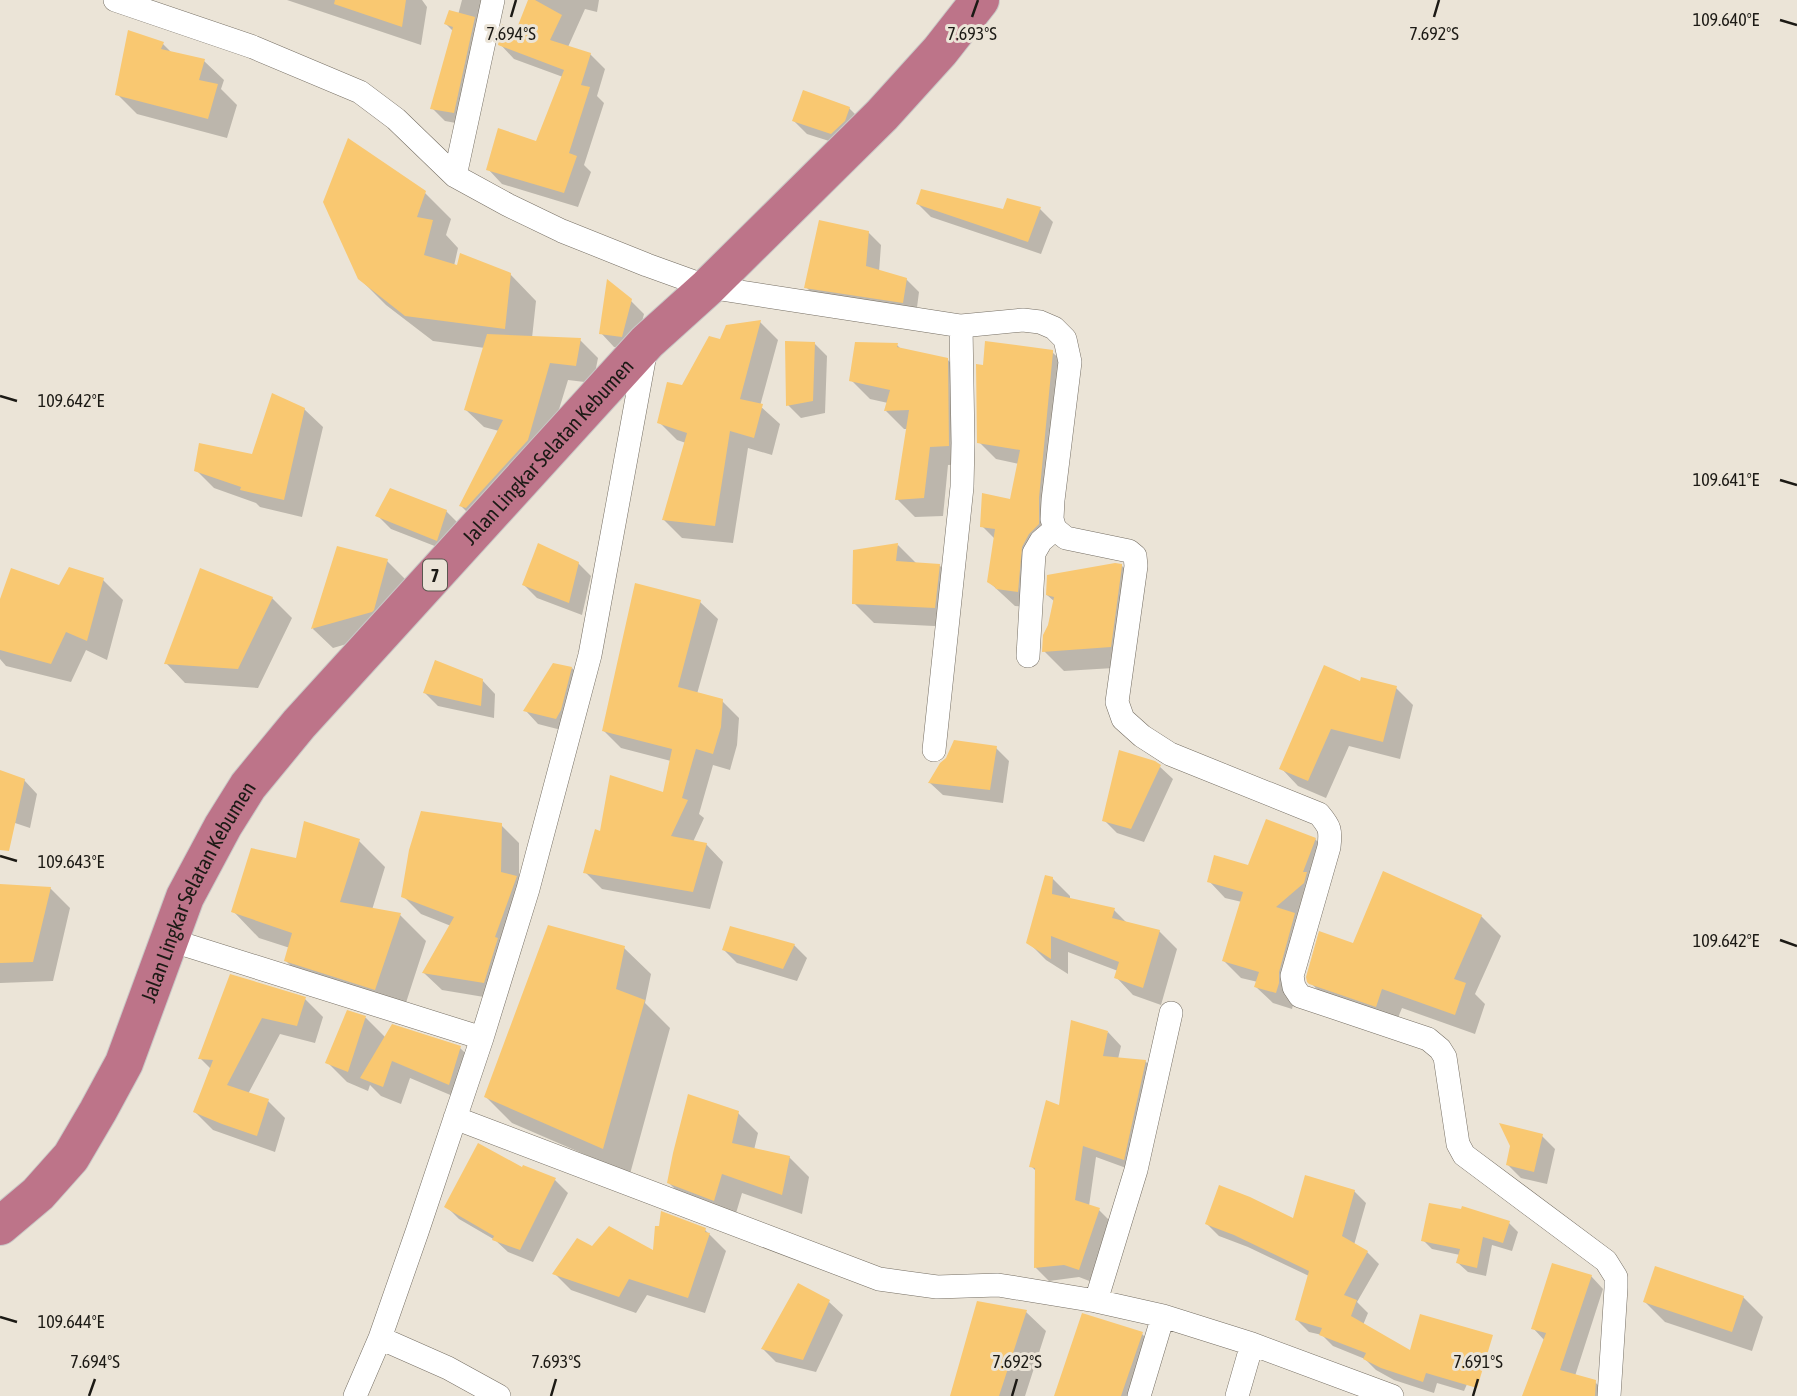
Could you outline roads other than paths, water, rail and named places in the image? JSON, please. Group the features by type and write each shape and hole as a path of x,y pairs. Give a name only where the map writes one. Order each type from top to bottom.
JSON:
{"highway":[{"name":"Jalan Lingkar Selatan Kebumen","path":"0,1226 38,1194 71,1157 98,1111 124,1063 185,897 248,786 299,724 647,342 708,287 882,116 940,51 980,0"}],"street":[{"path":"115,0 253,47 360,92 396,119 455,176 562,231 708,287 961,326 1023,320 1041,322 1054,328 1065,339 1070,362 1053,500 1052,519 1055,529 1066,538 1129,551 1135,556 1136,566 1117,702 1123,719 1142,736 1170,754 1319,814 1329,825 1329,846 1292,976 1294,987 1300,996 1428,1039 1440,1049 1445,1057 1458,1144 1464,1155 1606,1261 1615,1277 1616,1288 1609,1396"},
{"path":"455,176 493,0"},
{"path":"934,750 962,487 961,326"},
{"path":"355,1396 380,1338 482,1038 528,889 590,655 647,342"},
{"path":"1028,656 1034,552 1041,541 1055,529"},
{"path":"170,940 482,1038"},
{"path":"1096,1301 1136,1170 1171,1013"},
{"path":"455,1118 879,1279 937,1287 998,1285 1096,1301 1163,1316 1252,1344 1392,1396"},
{"path":"1139,1396 1163,1316"},
{"path":"380,1338 448,1368 499,1396"},
{"path":"1237,1396 1252,1344"}]}
